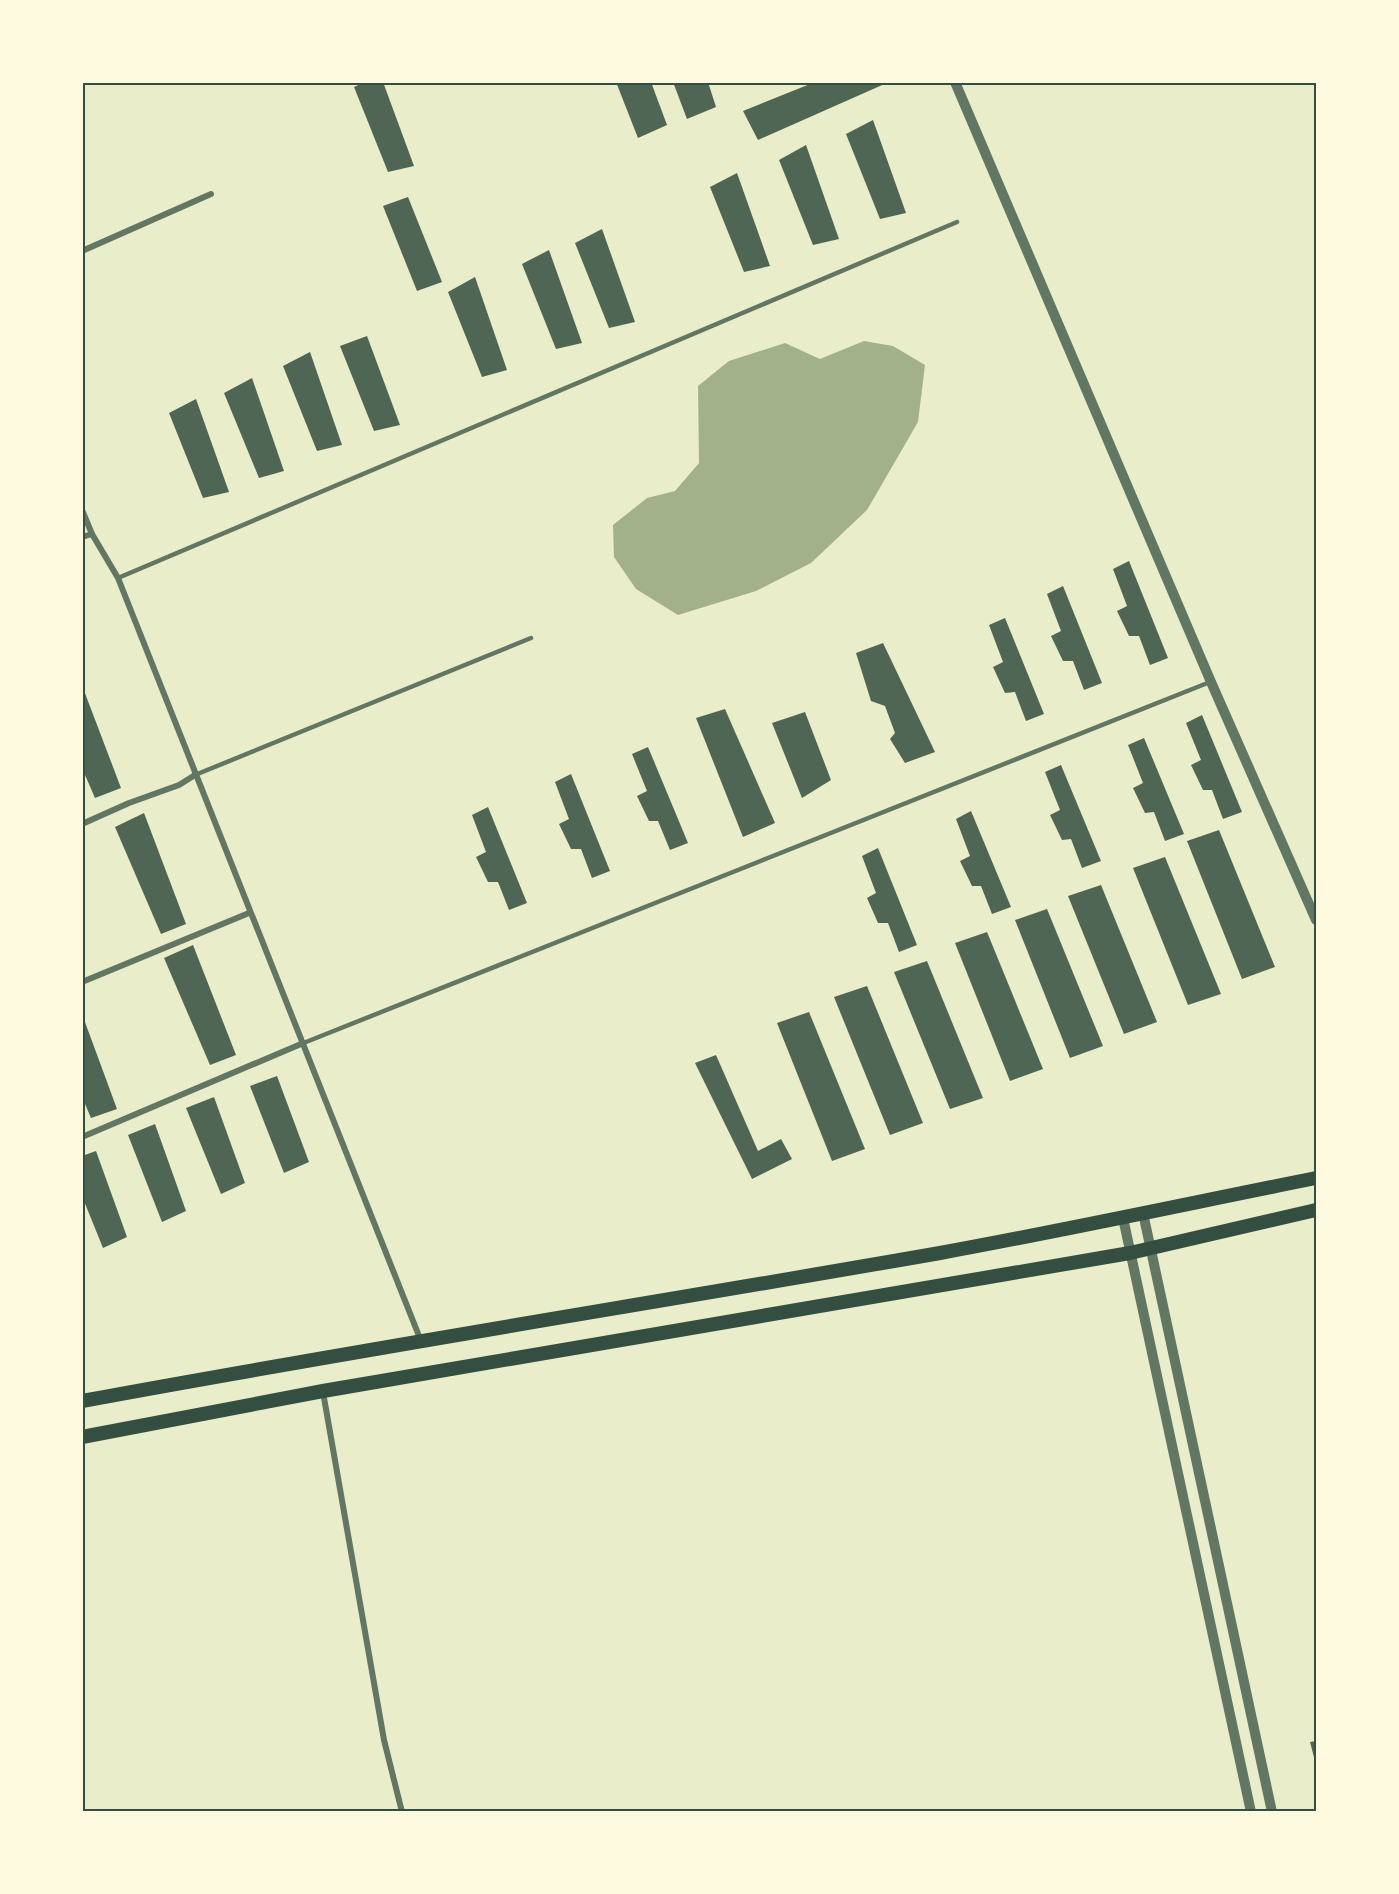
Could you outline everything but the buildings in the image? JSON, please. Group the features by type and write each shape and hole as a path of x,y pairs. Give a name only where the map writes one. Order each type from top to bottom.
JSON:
{"main road":[{"path":"82,1401 227,1374 942,1252 1317,1178"},
{"path":"82,1437 323,1391 1130,1253 1317,1210"}],"street":[{"path":"955,82 1211,682 1317,920"},
{"path":"82,251 211,194"},
{"path":"82,510 92,534 118,578 421,1342"},
{"path":"82,537 92,534"},
{"path":"82,824 129,803 179,785 195,775"},
{"path":"82,982 249,913"},
{"path":"82,1137 301,1044"},
{"path":"1143,1213 1272,1812"},
{"path":"1123,1218 1251,1812"},
{"path":"323,1391 384,1740 402,1812"}],"lane":[{"path":"118,578 957,222"},
{"path":"195,775 531,638"},
{"path":"301,1044 1211,682"}],"shaded area":[{"path":"864,341 893,346 925,365 918,422 867,510 811,563 756,591 678,615 636,589 614,557 613,525 647,498 675,491 699,463 698,386 729,361 785,343 820,359"}]}
